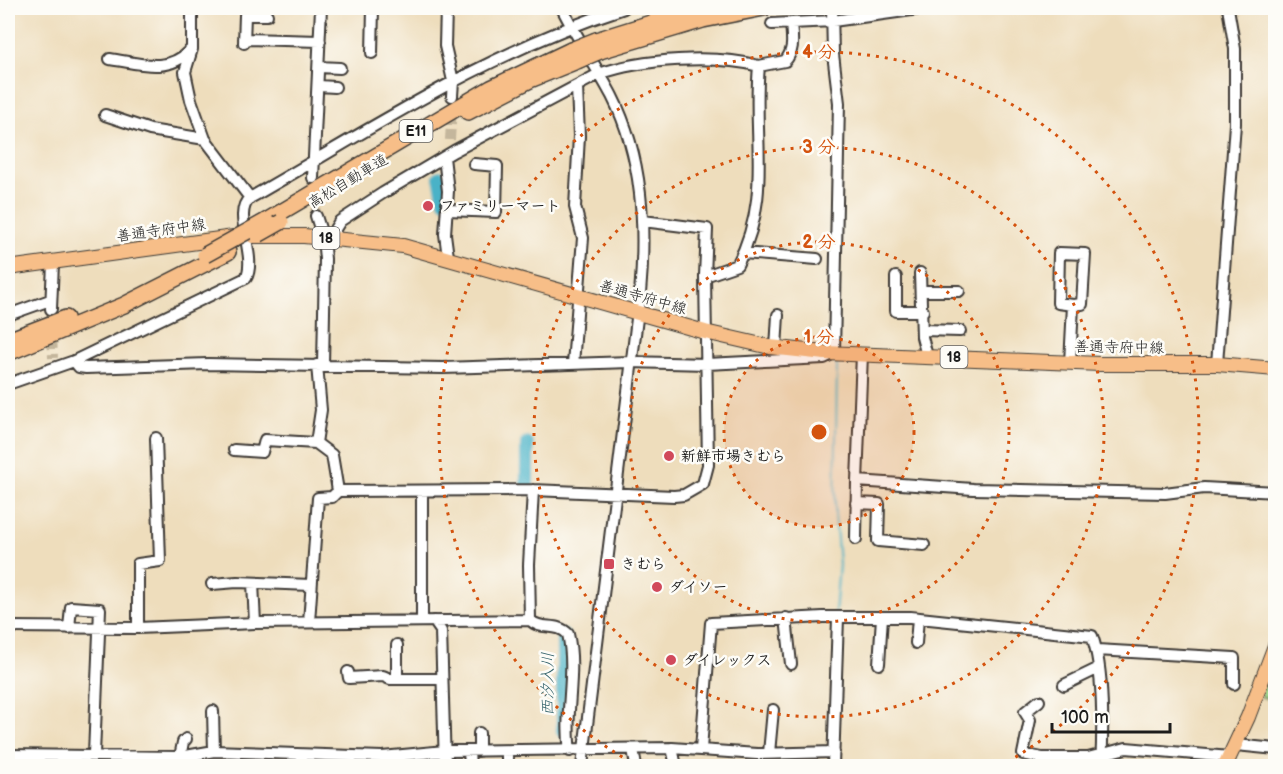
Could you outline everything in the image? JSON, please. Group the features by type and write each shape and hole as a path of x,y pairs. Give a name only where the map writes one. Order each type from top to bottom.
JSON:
{"highway":[{"name":"高松自動車道","path":"8,340 121,297 273,221 435,129 574,56 699,8"},
{"name":"高松自動車道","path":"598,46 703,20 765,8"},
{"name":"高松自動車道","path":"8,353 124,305 228,252 273,221"}],"main road":[{"name":"善通寺府中線","path":"8,268 246,236 329,238 403,246 448,257 636,313 776,348 834,354 1070,363 1216,364 1275,369"},
{"path":"1230,756 1275,643"}],"street":[{"path":"192,8 192,49 185,72 191,100 205,139 250,198"},
{"path":"313,178 321,8"},
{"path":"372,53 374,8"},
{"path":"446,8 445,46 453,81 452,96"},
{"path":"8,384 54,363 74,362 246,278 251,264 243,211 250,198 453,81 520,47 624,8"},
{"path":"74,362 79,367 86,368 320,365 443,368 630,362 707,364 824,358 834,354 839,103 833,54 832,8"},
{"path":"772,24 832,21 926,8"},
{"path":"1216,364 1235,124 1235,49 1228,8"},
{"path":"564,10 625,126 639,183 644,251 582,766"},
{"path":"267,15 245,15 244,41 320,41"},
{"path":"316,443 321,410 320,365 329,238 340,221 454,151 599,74 615,69 674,62 746,62 759,66 785,62 792,53 791,24"},
{"path":"110,59 157,66 181,60 192,49"},
{"path":"705,276 737,265 750,241 760,196 759,66"},
{"path":"319,67 340,68"},
{"path":"319,86 335,87"},
{"path":"573,364 583,238 575,207 579,136 577,87"},
{"path":"105,115 150,130 205,139"},
{"path":"450,140 454,151"},
{"path":"444,157 448,210 445,234 448,257"},
{"path":"448,210 496,212 497,166 474,164"},
{"path":"316,216 329,238"},
{"path":"309,622 318,498 332,497 338,491 533,490 674,496 684,495 703,484 708,465 705,332 707,229 643,221"},
{"path":"743,253 817,259"},
{"path":"1059,253 1085,254 1082,304 1073,305 1058,303 1059,253"},
{"path":"8,315 51,304 53,263"},
{"path":"920,273 922,330 927,356"},
{"path":"896,277 896,311 923,311"},
{"path":"921,291 958,291"},
{"path":"1070,363 1073,305"},
{"path":"776,348 778,315"},
{"path":"922,330 960,331"},
{"path":"856,539 862,354"},
{"path":"138,628 138,564 160,561 156,438"},
{"path":"234,450 262,452 265,440 316,443 332,455 338,491"},
{"path":"857,481 984,490 1165,493 1204,488 1275,492"},
{"path":"530,620 529,565 533,490"},
{"path":"422,491 422,621"},
{"path":"856,503 879,504 878,541 924,545"},
{"path":"254,582 255,623"},
{"path":"212,584 254,582 311,585"},
{"path":"69,628 71,607 99,609 94,754"},
{"path":"879,664 882,617"},
{"path":"786,618 791,664"},
{"path":"700,749 711,623 786,618 918,618 1092,636 1097,650 1099,668 1101,766"},
{"path":"833,766 838,618"},
{"path":"916,643 918,618"},
{"path":"8,627 138,628 255,623 530,620 538,626 558,627 568,634 570,693 567,731 570,751"},
{"path":"434,621 441,631 442,745 445,751 445,766"},
{"path":"397,645 398,679"},
{"path":"1097,650 1234,658 1234,684"},
{"path":"1064,685 1099,668"},
{"path":"348,672 349,678 383,676 398,679 441,679"},
{"path":"1039,701 1025,712 1029,720 1023,754 1042,762 1088,758 1126,748 1230,756 1275,749"},
{"path":"773,710 775,753 781,766"},
{"path":"213,711 214,751"},
{"path":"470,766 479,733"},
{"path":"180,757 183,742 186,739"},
{"path":"8,755 94,754 180,757 214,751 313,761 445,751 584,751 672,748 775,753 834,752"},
{"path":"672,748 676,766"},
{"path":"633,749 636,766"},
{"path":"507,751 507,766"}],"green space":[{"path":"1275,658 1275,700 1260,697"}],"waterway":[{"name":"西汐入川","path":"440,177 445,201"},
{"path":"828,361 836,362 837,366 835,514 839,564 835,614"},
{"name":"西汐入川","path":"527,444 527,484"},
{"name":"西汐入川","path":"563,636 563,731"}],"tunnel":[{"path":"450,140 452,107"},
{"path":"313,178 316,216"},
{"path":"51,309 53,358"}],"place":[{"name":"ファミリーマート","path":"428,206"},
{"name":"新鮮市場きむら","path":"669,456"},
{"name":"きむら","path":"609,564"},
{"name":"ダイソー","path":"657,587"},
{"name":"ダイレックス","path":"671,660"}]}
